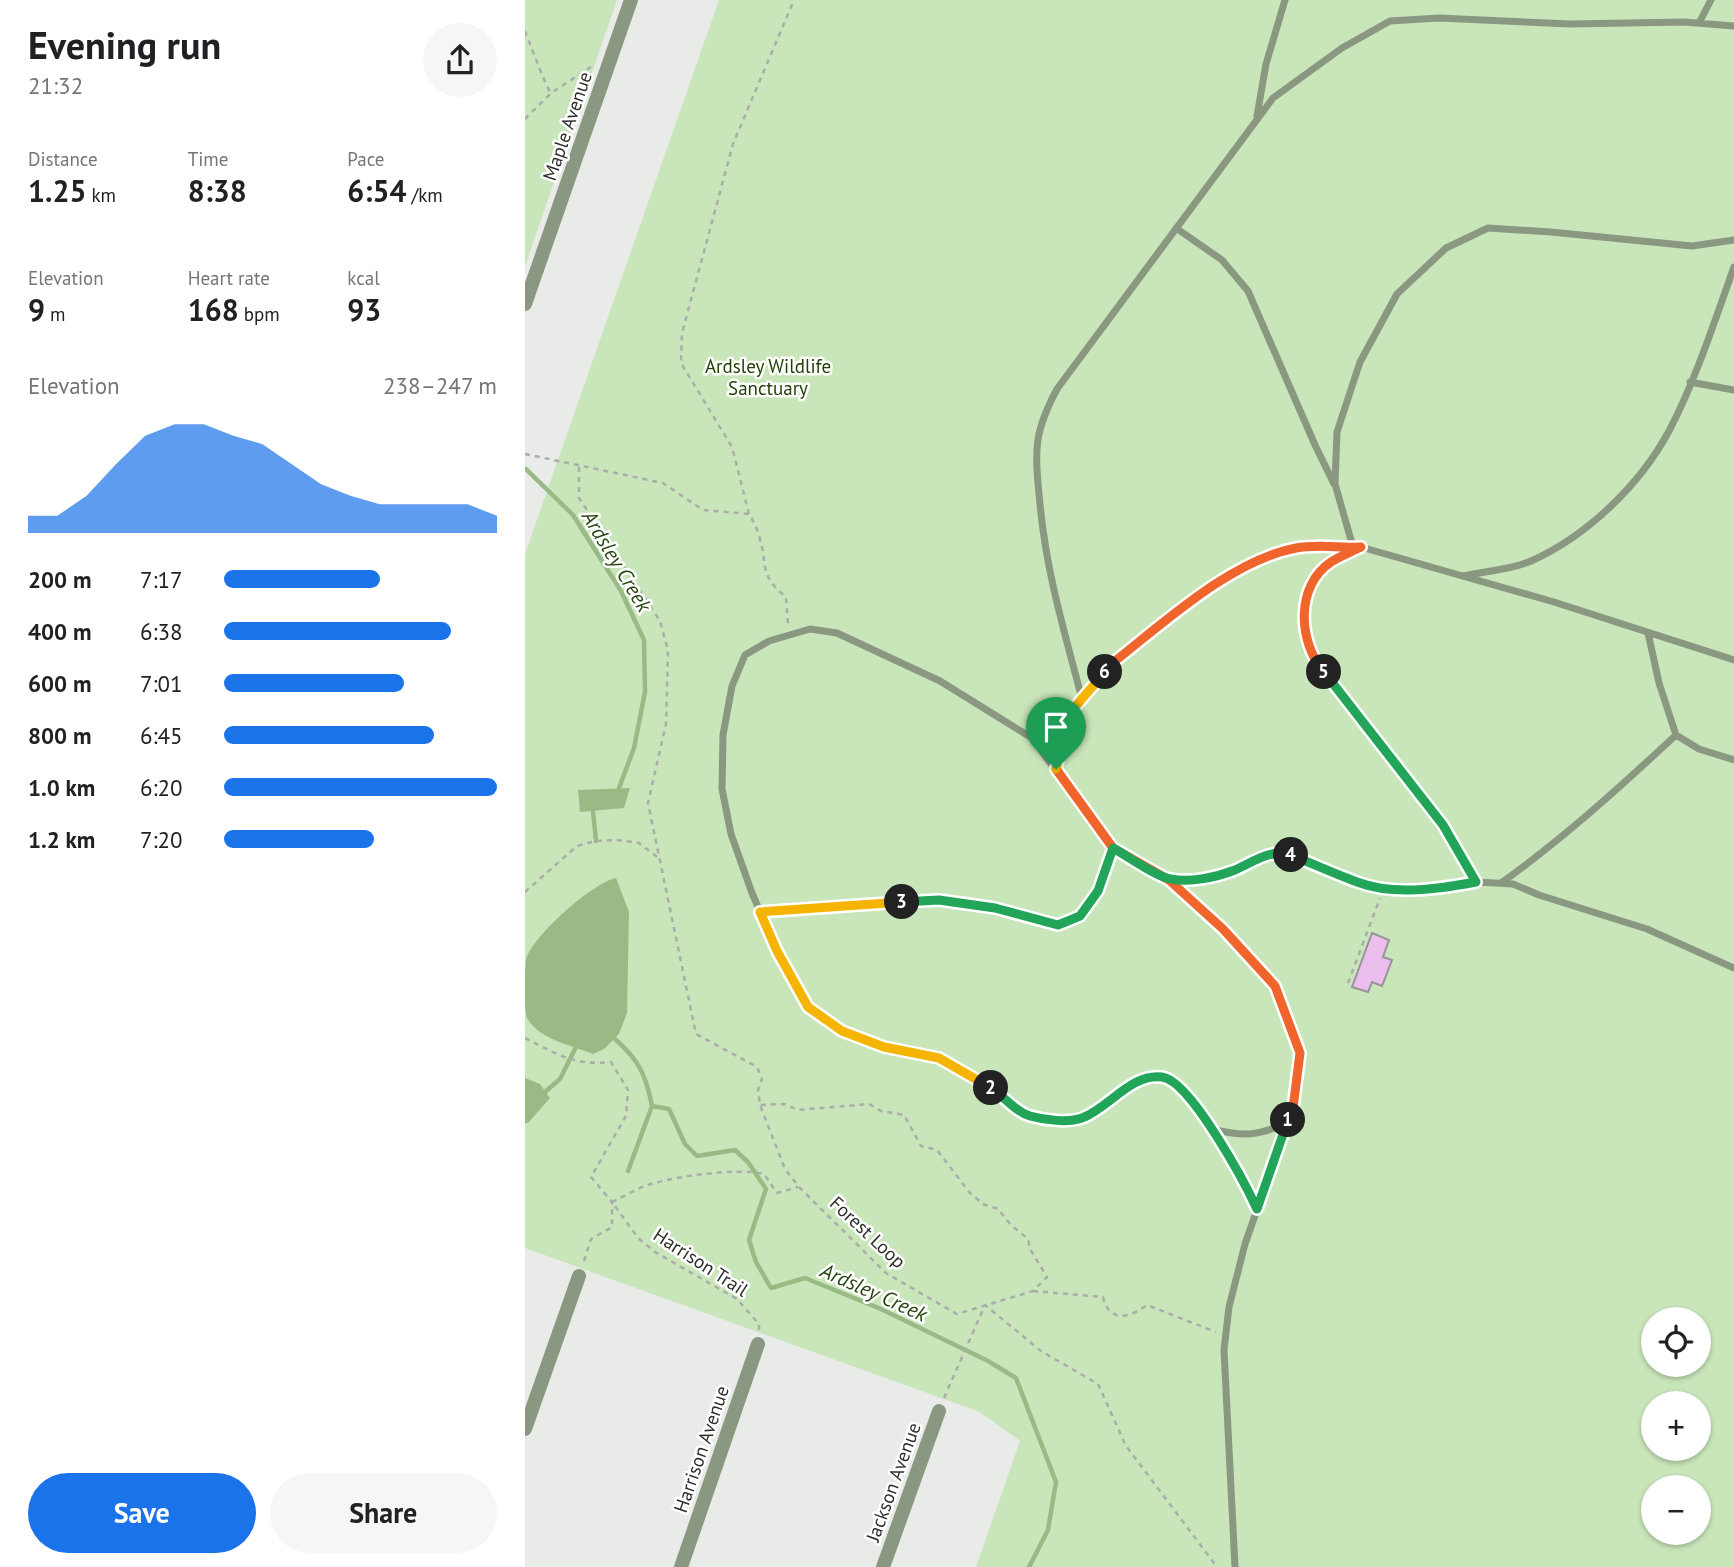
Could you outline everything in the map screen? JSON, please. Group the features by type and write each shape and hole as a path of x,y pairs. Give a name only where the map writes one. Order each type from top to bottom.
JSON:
{"street":[{"name":"Maple Avenue","path":"525,304 631,0"},
{"path":"525,1429 579,1276"},
{"name":"Harrison Avenue","path":"681,1567 758,1344"},
{"name":"Jackson Avenue","path":"883,1567 939,1411"}],"lane":[{"path":"1257,120 1266,64 1285,0"},
{"path":"1699,23 1711,0"},
{"path":"1082,699 1051,582 1038,483 1038,442 1044,415 1057,389 1273,98 1342,48 1390,21 1439,18 1570,24 1699,23 1734,26"},
{"path":"1335,484 1337,432 1360,362 1397,293 1446,248 1488,228 1692,246 1734,240"},
{"path":"1176,229 1222,260 1248,291 1315,445 1335,484 1357,547"},
{"path":"1462,576 1529,562 1581,533 1635,481 1668,432 1734,267"},
{"path":"1690,382 1734,390"},
{"path":"1357,547 1329,563 1308,588 1304,612 1307,637 1318,665 1350,702 1443,825 1476,882"},
{"path":"1056,769 1068,715 1115,661 1201,594 1265,556 1299,548 1357,547 1462,576 1734,660"},
{"path":"1234,1567 1224,1350 1229,1307 1245,1244 1293,1108 1300,1053 1275,986 1223,929 1169,880 1113,848 1032,738 940,681 837,633 810,629 769,641 745,655 732,686 723,735 722,789 731,834 760,912 777,951 808,1007 842,1031 884,1047 939,1058 960,1068 1027,1116 1056,1120 1082,1118 1126,1088 1163,1077 1179,1086 1211,1129 1237,1168 1257,1209"},
{"path":"1648,633 1659,683 1676,735 1699,749 1734,760"},
{"path":"1501,883 1545,852 1676,735"},
{"path":"760,912 939,900 995,908 1058,925 1080,916 1092,900 1098,891 1113,848"},
{"path":"1169,880 1203,878 1233,871 1265,856 1282,852 1359,883 1384,888 1437,890 1476,882 1513,884 1539,895 1647,929 1734,968"},
{"path":"1211,1129 1235,1135 1261,1134 1287,1122"}],"path":[{"path":"788,635 786,597 771,584 763,567 760,536 749,514 731,447 681,363 682,333 733,144 793,0"},
{"path":"525,31 541,75 551,93"},
{"path":"525,119 551,93 594,66"},
{"path":"525,454 663,484 703,510 749,514"},
{"path":"579,467 579,499 660,621 668,650 666,724 648,803 660,859"},
{"path":"525,891 577,846 596,841 639,843 660,859"},
{"name":"Forest Loop","path":"660,859 696,1034 757,1067 762,1079 758,1090 760,1105 785,1170 799,1187 886,1273 957,1314 1033,1291"},
{"path":"1348,983 1384,888"},
{"name":"Harrison Trail","path":"525,1038 570,1060 590,1064 611,1062 628,1090 627,1116 591,1177 638,1238 655,1252 737,1299 759,1324 758,1344"},
{"path":"760,1105 784,1104 798,1110 869,1104 881,1111 904,1115 921,1146 937,1150 970,1193 983,1204 998,1209 1011,1225 1028,1239 1030,1249 1047,1277 1033,1291"},
{"path":"579,1276 591,1239 612,1227 612,1202 645,1186 697,1175 754,1172 764,1174 777,1193 799,1187"},
{"path":"1033,1291 1103,1297 1105,1306 1112,1313 1125,1317 1135,1314 1147,1305 1226,1335"},
{"path":"939,1411 985,1306 1041,1352 1098,1384 1126,1446 1217,1567"}],"green space":[{"path":"525,0 617,0 525,266"},
{"name":"Ardsley Wildlife Sanctuary","path":"719,0 1734,0 1734,1567 976,1567 1020,1441 980,1412 525,1248 525,554"}],"shaded area":[{"path":"630,788 624,808 580,812 578,790"},
{"path":"616,878 629,912 627,1013 619,1034 604,1049 593,1054 548,1037 527,1018 526,959 540,937 565,911 593,889"},
{"path":"525,1078 540,1084 550,1098 528,1123 525,1123"}],"building":[{"path":"1372,933 1389,940 1383,957 1392,960 1382,986 1372,982 1368,992 1352,987"}],"waterway":[{"name":"Ardsley Creek","path":"526,469 573,515 621,591 644,640 645,692 634,748 619,794"},
{"path":"593,811 596,841"},
{"name":"Ardsley Creek","path":"615,1039 640,1069 652,1106 669,1109 685,1144 697,1156 735,1150 748,1162 766,1189 749,1240 756,1262 771,1288 805,1278 881,1309 988,1361 1016,1378 1056,1482 1048,1530 1029,1567"},
{"path":"545,1092 560,1079 576,1047"},
{"path":"628,1171 652,1106"}],"route":[{"path":"1056,769 1068,715 1115,661 1201,594 1265,556 1299,548 1361,547 1329,563 1308,588 1304,612 1307,637 1318,665 1350,702 1443,825 1476,882 1437,890 1384,888 1359,883 1282,852 1265,856 1233,871 1203,878 1169,880 1113,848 1098,891 1080,916 1058,925 995,908 939,900 760,912 777,951 808,1007 842,1031 884,1047 939,1058 960,1068 1027,1116 1056,1120 1082,1118 1126,1088 1146,1080 1163,1077 1179,1086 1237,1168 1257,1209 1293,1108 1300,1053 1275,986 1223,929 1169,880 1113,848 1056,769"}]}
